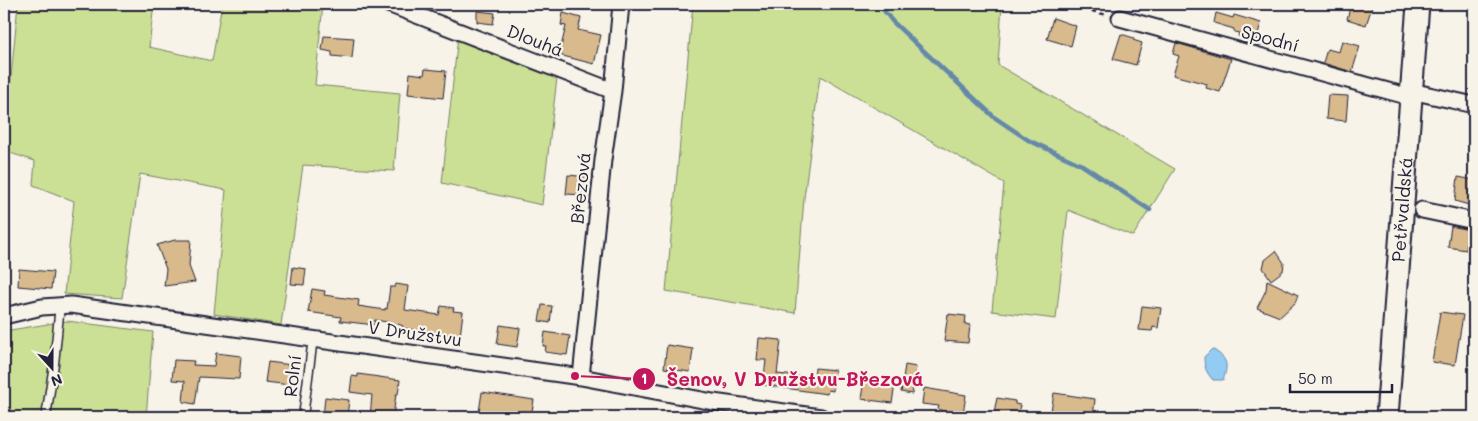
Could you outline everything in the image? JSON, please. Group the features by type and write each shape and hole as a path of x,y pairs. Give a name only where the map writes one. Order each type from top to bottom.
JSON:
{"main road":[{"name":"Petřvaldská","path":"1387,417 1418,4"}],"street":[{"name":"Dlouhá","path":"388,4 613,91"},
{"name":"Březová","path":"581,377 621,4"},
{"name":"Spodní","path":"1120,18 1410,94 1474,105"},
{"path":"1422,210 1474,221"},
{"name":"V Družstvu","path":"4,316 42,307 71,305 581,377 714,402 820,417"}],"lane":[{"path":"46,417 60,306"},
{"name":"Rolní","path":"303,417 313,338"}],"path":[{"path":"1065,4 1120,18"}],"green space":[{"path":"18,4 154,4 149,47 212,61 222,4 323,4 315,85 400,93 394,171 303,165 281,325 214,314 226,190 140,174 122,298 64,294 74,201 33,185 35,161 4,151"},
{"path":"693,4 1002,4 998,65 1175,169 1133,236 1068,210 1056,319 992,311 1004,183 820,76 804,198 795,313 666,291"},
{"path":"458,36 557,78 542,205 442,183"},
{"path":"67,321 153,332 146,417 4,417 4,331"}],"water":[{"path":"1212,349 1224,359 1226,370 1223,380 1213,380 1204,364 1204,357"}],"building":[{"path":"1351,4 1373,4 1366,25 1347,19"},
{"path":"477,11 495,13 493,24 477,22"},
{"path":"563,13 581,18 578,30 601,35 594,64 559,55 566,26 561,25"},
{"path":"1216,13 1233,18 1234,15 1261,23 1256,41 1238,36 1239,33 1234,32 1234,29 1214,23"},
{"path":"1053,18 1076,26 1071,46 1047,39"},
{"path":"1121,34 1142,43 1136,65 1113,59"},
{"path":"324,36 354,38 352,58 332,56 332,52 322,50"},
{"path":"1342,41 1360,46 1352,72 1323,63 1327,49 1339,52"},
{"path":"1176,43 1231,59 1220,92 1206,88 1207,84 1173,75 1179,56 1173,54"},
{"path":"425,69 446,71 443,98 408,94 410,73 424,75"},
{"path":"1328,95 1348,96 1346,121 1326,119"},
{"path":"568,175 588,177 586,195 566,194"},
{"path":"1458,177 1474,180 1474,201 1472,206 1455,201"},
{"path":"1451,226 1469,230 1466,250 1448,247"},
{"path":"175,240 191,240 189,266 195,282 164,286 166,269 157,245"},
{"path":"1276,251 1284,263 1283,271 1271,280 1263,268 1265,260"},
{"path":"293,267 306,269 304,285 291,284"},
{"path":"19,269 53,272 51,289 18,286"},
{"path":"1267,280 1298,295 1295,303 1280,317 1257,308 1266,290"},
{"path":"396,284 408,286 405,310 439,315 441,306 454,308 453,311 463,312 460,337 402,328 403,326 398,324 375,320 375,325 340,321 341,317 308,312 312,289 325,291 324,295 359,300 358,306 385,310 385,308 387,309 390,287 395,287"},
{"path":"542,305 552,306 550,323 539,321"},
{"path":"1142,306 1161,308 1158,328 1153,327 1152,331 1139,330"},
{"path":"1440,312 1463,315 1455,365 1432,362"},
{"path":"948,314 966,316 965,324 970,325 968,343 944,341"},
{"path":"500,325 520,328 517,347 497,344"},
{"path":"545,332 570,336 567,355 545,352 546,346 543,346"},
{"path":"759,338 781,340 777,374 814,378 815,368 835,370 833,391 828,390 827,394 763,385 766,360 757,360"},
{"path":"667,345 693,349 690,372 664,368"},
{"path":"216,353 241,356 239,379 199,377 195,404 183,402 185,381 172,380 174,360 194,361 193,365 214,366"},
{"path":"268,362 292,365 290,385 265,382"},
{"path":"905,365 916,367 912,394 901,392"},
{"path":"358,374 400,380 393,417 370,417 372,395 350,392 352,376 358,377"},
{"path":"864,380 895,384 892,403 861,399"},
{"path":"924,388 966,395 963,414 943,411 938,409 939,406 922,404"},
{"path":"482,392 534,400 531,417 479,412"},
{"path":"1054,393 1095,399 1093,417 1050,417"},
{"path":"325,397 349,400 347,417 323,417"},
{"path":"997,398 1015,401 1015,404 1020,405 1018,417 993,417"}],"waterway":[{"path":"879,4 892,21 994,117 1028,140 1082,165 1150,210"}],"place":[{"name":"Šenov, V Družstvu-Březová","path":"575,376"}]}
